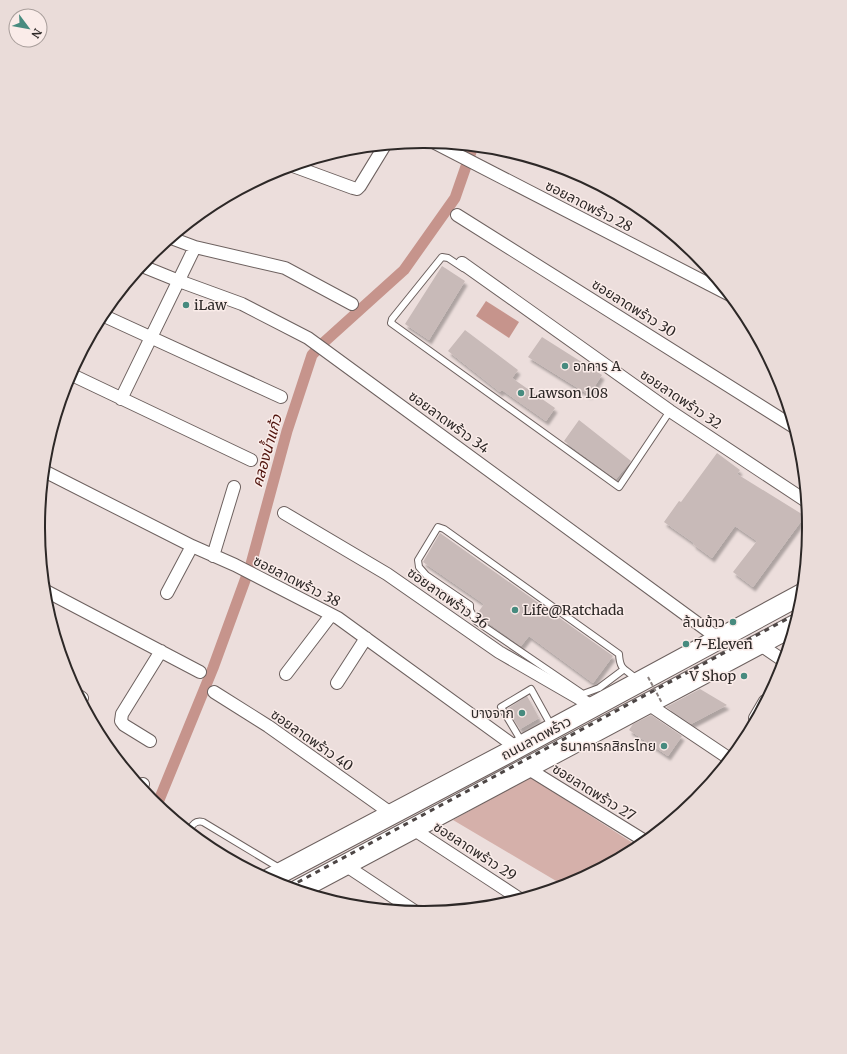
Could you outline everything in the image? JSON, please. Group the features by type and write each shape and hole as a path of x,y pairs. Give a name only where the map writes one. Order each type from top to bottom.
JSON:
{"main road":[{"name":"ถนนลาดพร้าว","path":"277,875 553,729 796,597"},
{"name":"ถนนลาดพร้าว","path":"305,886 527,768 655,704 788,629"}],"street":[{"name":"ซอยลาดพร้าว 28","path":"446,149 717,288"},
{"path":"302,169 357,189 381,151"},
{"name":"ซอยลาดพร้าว 30","path":"457,215 787,423"},
{"path":"177,240 195,248 285,268 352,304"},
{"path":"121,399 195,248"},
{"name":"ซอยลาดพร้าว 32","path":"462,263 668,413 801,498"},
{"name":"ซอยลาดพร้าว 34","path":"147,268 242,304 308,338 719,639"},
{"path":"108,318 281,397"},
{"path":"76,377 251,460"},
{"name":"ซอยลาดพร้าว 38","path":"49,473 338,618 521,746"},
{"path":"213,556 234,487"},
{"name":"ซอยลาดพร้าว 36","path":"284,513 387,574 499,652 594,707"},
{"path":"167,593 192,546"},
{"path":"51,594 200,672"},
{"path":"286,674 331,615"},
{"path":"337,683 366,638"},
{"path":"759,644 779,657"},
{"path":"150,741 124,725 121,721 122,714 161,651"},
{"name":"ซอยลาดพร้าว 40","path":"214,692 268,726 392,814"},
{"path":"655,704 725,755"},
{"name":"ซอยลาดพร้าว 27","path":"527,768 640,838"},
{"name":"ซอยลาดพร้าว 29","path":"413,829 513,895"},
{"path":"345,865 406,905"}],"lane":[{"path":"442,257 448,258 668,413 619,487 395,327 391,323 392,319 438,260 442,257"},
{"path":"623,670 599,688 583,694 476,622 470,610 470,605 426,575 419,567 418,560 438,528 444,529 619,654 619,662 623,670 644,680"},
{"path":"521,746 501,707 531,689 553,729"},
{"path":"192,826 196,822 203,822 277,875"}],"path":[{"path":"644,680 655,704"}],"shaded area":[{"path":"486,301 519,322 509,338 476,316"},
{"path":"530,777 633,843 613,855 556,881 453,820"}],"building":[{"path":"442,266 465,281 429,340 405,324"},
{"path":"465,330 518,370 512,378 555,408 546,421 502,390 500,392 448,351"},
{"name":"อาคาร A","path":"542,337 602,375 589,395 528,357"},
{"path":"579,420 631,461 616,479 564,441"},
{"path":"717,453 740,470 737,474 801,514 802,520 753,587 733,572 757,541 735,526 712,558 664,522 679,501 681,502"},
{"name":"Life@Ratchada","path":"440,533 613,656 593,683 529,636 521,646 477,614 484,604 423,562"},
{"path":"700,689 727,705 691,724 666,707"},
{"name":"บางจาก","path":"527,696 539,718 520,729 507,709"},
{"name":"ธนาคารกสิกรไทย","path":"651,715 682,736 668,756 629,730 633,724"}],"waterway":[{"name":"คลองน้ำแก้ว","path":"160,798 213,668 251,564 287,431 312,355 322,344 404,270 455,198 471,152"}],"railway":[{"path":"296,883 791,617"}],"place":[{"name":"iLaw","path":"186,305"},
{"name":"อาคาร A","path":"565,366"},
{"name":"Lawson 108","path":"521,393"},
{"name":"Life@Ratchada","path":"515,610"},
{"name":"ล้านข้าว","path":"733,622"},
{"name":"7-Eleven","path":"686,644"},
{"name":"V Shop","path":"744,676"},
{"name":"บางจาก","path":"522,713"},
{"name":"ธนาคารกสิกรไทย","path":"664,746"}]}
